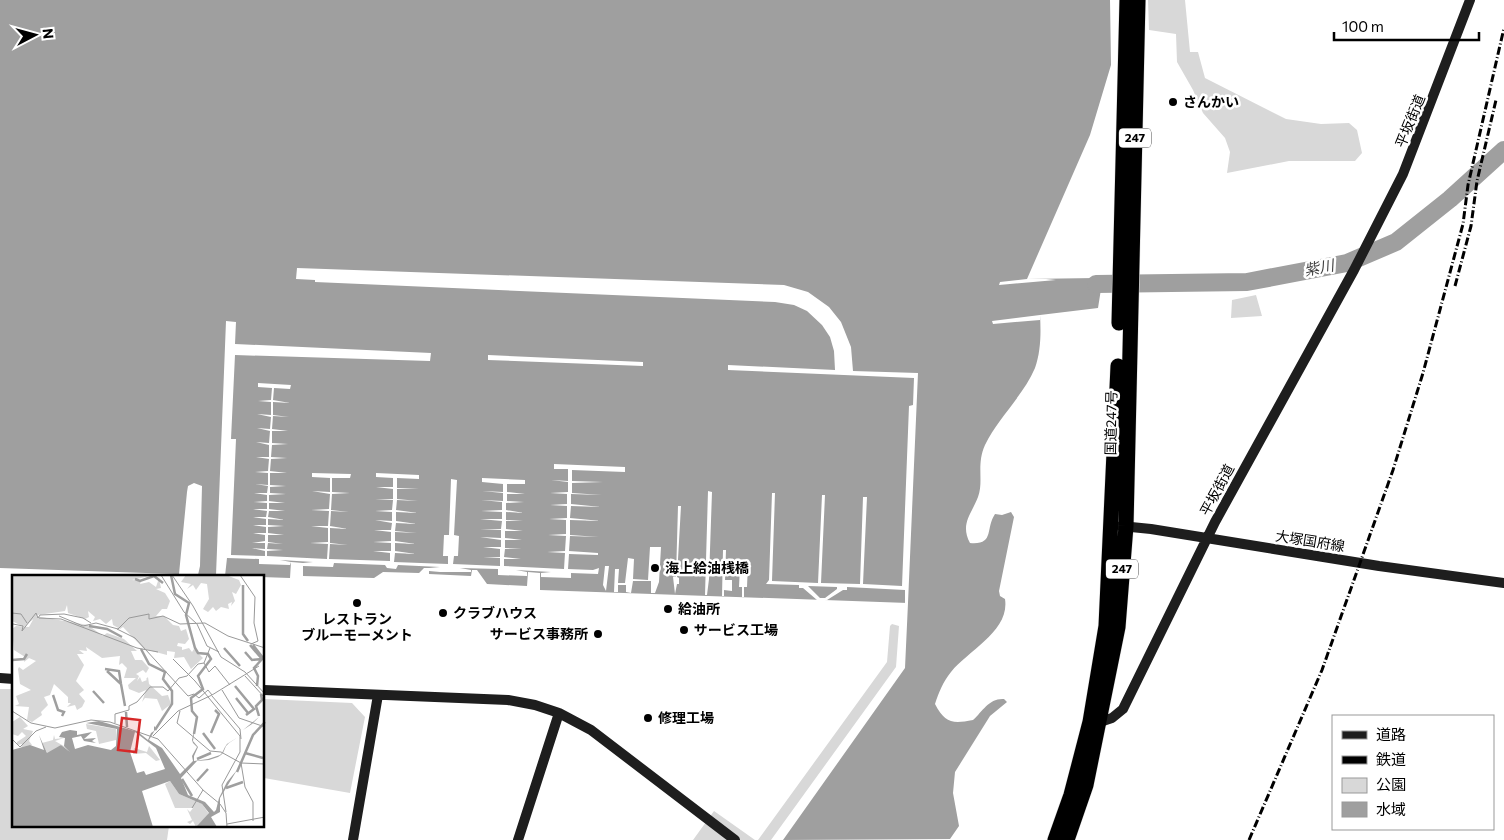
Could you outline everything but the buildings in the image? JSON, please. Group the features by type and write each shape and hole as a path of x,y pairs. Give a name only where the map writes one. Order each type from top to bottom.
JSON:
{"highway":[{"name":"国道247号","path":"1066,840 1086,785 1118,628 1125,284 1127,0"},
{"name":"国道247号","path":"1125,284 1138,0"},
{"name":"国道247号","path":"1055,840 1071,796 1090,722 1106,626 1119,525"}],"street":[{"name":"平坂街道","path":"1100,722 1112,718 1123,709 1208,538 1356,265 1406,166 1470,0"},
{"name":"大塚国府線","path":"1119,525 1379,566 1504,583"},
{"path":"265,690 508,700 535,705 559,713 603,737 735,840"},
{"path":"353,840 378,695"},
{"path":"518,840 559,713"}],"green space":[{"path":"1148,0 1185,0 1190,52 1198,52 1205,78 1286,119 1321,124 1349,123 1357,130 1362,153 1355,161 1289,161 1227,173 1230,152 1225,138 1203,113 1193,90 1177,62 1176,34 1149,30"},
{"path":"1256,295 1262,316 1231,318 1232,300"},
{"path":"892,624 899,626 896,667 771,840 758,840 887,662 890,626"},
{"path":"0,689 12,689 12,828 169,828 167,840 0,840"},
{"path":"265,699 352,703 365,717 350,793 265,778"},
{"path":"714,811 755,840 693,840"}],"water":[{"path":"0,0 1110,0 1111,65 1090,135 1027,279 1096,278 1096,287 1101,289 1098,308 1040,315 1040,342 1035,368 1024,388 990,435 982,452 980,491 966,525 966,530 970,543 978,543 986,539 995,514 1002,515 1011,512 1014,517 999,591 1000,596 1005,599 1005,610 995,630 948,676 935,704 942,715 950,721 960,722 973,720 994,701 1004,699 1007,702 990,716 955,772 953,793 959,826 950,839 783,840 905,668 908,603 540,590 540,573 528,572 527,586 487,584 477,570 472,570 471,576 429,574 429,568 424,568 419,573 383,572 374,578 303,576 303,563 291,562 290,578 265,577 265,575 203,575 0,568"}],"pier":[{"path":"297,268 784,285 808,292 829,307 841,322 851,347 853,371 918,373 908,603 905,603 905,590 847,587 847,590 843,590 827,600 817,600 803,588 799,588 799,585 766,584 769,580 772,493 775,493 772,581 818,583 822,495 825,495 821,583 860,584 863,497 867,497 863,584 902,586 909,406 913,405 914,378 728,370 728,365 835,370 834,351 830,337 822,325 807,311 794,305 775,302 315,282 315,280 296,279","holes":["808,586 837,587 825,598 820,598"]},
{"path":"1027,279 1056,280 999,285 1000,282"},
{"path":"1040,315 1040,320 993,324 992,321"},
{"path":"226,321 236,322 235,344 431,353 430,361 235,355 231,439 236,439 231,555 265,556 265,551 252,548 265,549 265,543 252,543 265,541 265,535 253,533 266,533 266,527 253,525 266,525 266,519 253,517 266,517 267,511 253,509 267,509 267,503 254,502 267,501 267,495 254,493 267,493 268,486 255,484 268,485 268,473 255,472 268,471 269,459 256,457 269,457 269,445 256,442 269,443 270,431 257,428 270,429 271,417 257,414 271,415 271,402 258,401 271,400 272,388 258,387 258,383 291,385 290,389 274,388 273,400 290,403 273,402 273,415 289,417 273,416 272,429 288,431 272,431 272,443 288,444 272,445 271,457 287,458 271,459 270,471 287,473 270,473 270,485 286,486 270,487 270,493 286,494 269,495 269,501 285,503 269,503 269,509 285,511 269,511 268,517 285,520 268,519 268,525 284,526 268,527 268,533 284,535 268,535 268,542 283,544 268,543 267,549 283,550 267,551 267,556 327,559 328,544 310,543 328,542 328,528 311,526 328,526 329,511 311,510 329,509 330,494 312,491 330,492 330,478 312,477 312,473 351,474 350,478 332,478 332,492 350,493 332,494 331,510 349,512 331,511 330,526 348,529 330,528 330,543 348,545 330,544 329,559 390,561 390,553 373,551 391,551 391,543 373,542 391,541 391,532 374,530 391,530 392,523 375,520 392,521 392,512 375,511 392,510 393,500 375,499 393,499 393,489 376,487 393,487 393,478 376,477 376,473 419,475 419,479 397,478 397,488 419,489 397,489 397,499 418,501 397,500 396,510 418,513 396,512 396,521 417,524 396,523 395,531 417,533 395,532 395,541 416,544 395,543 395,551 416,554 395,553 394,562 448,564 448,556 443,556 444,535 449,535 451,479 457,480 454,535 459,536 458,556 454,556 453,564 500,566 500,558 483,558 500,557 500,549 483,547 501,547 501,540 480,537 501,538 501,530 480,529 501,529 502,521 480,519 502,519 502,512 481,511 502,510 502,502 481,500 503,501 503,493 482,491 503,492 503,484 482,482 482,478 525,480 525,484 507,484 507,492 525,494 507,494 507,501 524,502 506,503 506,510 524,513 506,512 506,520 523,520 506,521 506,529 523,531 505,531 505,538 522,540 505,540 505,548 522,548 505,549 504,557 521,559 504,559 504,566 564,569 565,553 547,552 565,551 566,536 548,535 566,534 566,520 549,519 567,518 567,506 550,505 567,504 567,494 550,493 568,492 568,482 551,480 568,481 568,469 554,469 554,464 625,467 625,472 572,470 572,481 603,482 572,483 572,493 602,495 571,494 571,504 601,507 571,506 570,518 601,521 570,520 570,535 599,537 570,536 569,551 598,553 598,555 569,554 568,569 593,570 599,568 598,574 571,573 571,578 541,577 541,573 551,572 516,570 527,572 527,576 498,575 498,569 460,568 471,570 471,572 440,572 429,571 429,568 440,567 398,565 396,569 387,568 385,565 334,563 333,567 303,566 303,563 313,562 280,560 291,562 290,565 259,564 259,559 227,558 225,575 216,575"},
{"path":"488,355 643,362 643,366 488,360"},
{"path":"194,483 202,486 200,566 198,575 179,574 187,492 188,486"},
{"path":"708,491 712,492 709,579 707,595 705,595"},
{"path":"678,506 681,506 677,577 679,578 679,584 677,584 675,594 673,577 676,577"},
{"path":"650,547 661,547 659,582 655,593 651,593 651,581 633,581 631,593 626,592 626,585 618,585 618,592 614,592 615,569 619,569 618,583 625,583 628,558 634,559 633,579 648,580"},
{"path":"723,550 726,550 725,580 732,580 732,591 724,590 724,596 722,596"},
{"path":"748,563 747,587 744,587 744,597 742,597 742,587 739,587 740,567 742,564"},
{"path":"605,566 609,566 606,591 603,585"}],"waterway":[{"name":"紫川","path":"1096,284 1247,282 1347,263 1396,242 1450,199 1504,150"}],"railway":[{"path":"1249,840 1322,670 1393,470 1423,373 1463,224 1468,185 1504,28"},
{"path":"1455,286 1471,226 1477,181 1496,100"}],"place":[{"name":"さんかい","path":"1173,102"},
{"name":"海上給油桟橋","path":"655,568"},
{"name":"レストラン ブルーモーメント","path":"357,603"},
{"name":"給油所","path":"668,609"},
{"name":"クラブハウス","path":"443,613"},
{"name":"サービス工場","path":"684,630"},
{"name":"サービス事務所","path":"598,634"},
{"name":"修理工場","path":"648,718"}]}
